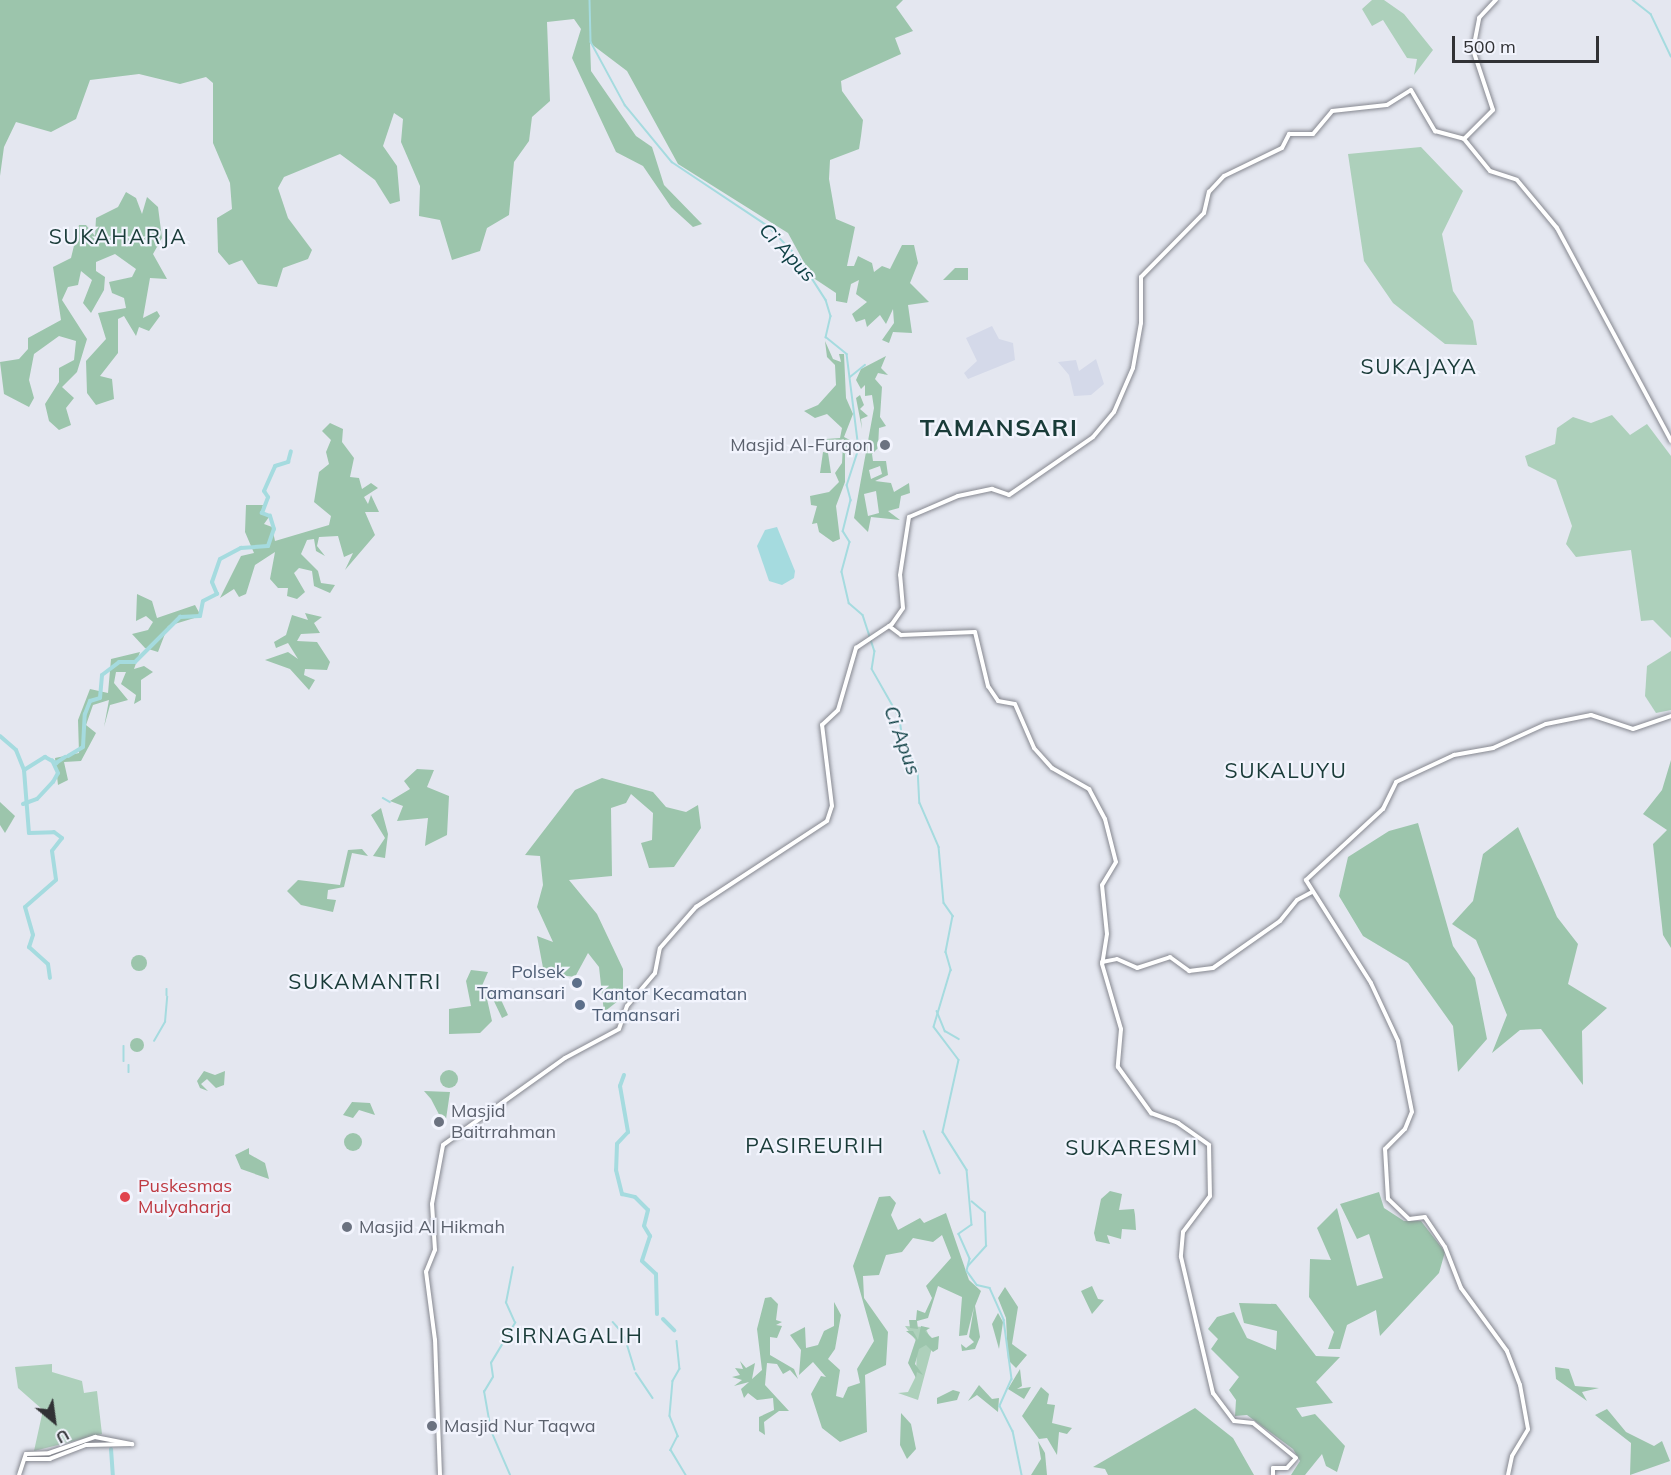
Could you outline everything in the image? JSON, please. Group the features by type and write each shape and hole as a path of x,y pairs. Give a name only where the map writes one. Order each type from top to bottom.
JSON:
{"street":[{"path":"1464,139 1493,110 1473,50 1479,18 1496,0"},
{"path":"440,1475 435,1335 426,1272 435,1251 432,1204 443,1144 565,1058 619,1029 627,1006 655,973 660,948 696,907 827,821 832,806 821,726 837,711 854,650 889,626 904,606 900,575 909,517 957,496 992,489 1010,494 1035,473 1086,443 1110,417 1137,351 1141,277 1204,213 1219,179 1282,148 1289,134 1313,134 1332,111 1387,105 1411,90 1435,131 1464,139 1490,171 1517,180 1557,228 1671,441"},
{"path":"889,626 898,635 975,632 986,682 996,698 1018,708 1031,744 1052,768 1092,793 1116,862 1102,882 1107,934 1102,962 1121,1025 1117,1064 1124,1082 1140,1092 1151,1113 1180,1124 1210,1146 1210,1196 1183,1232 1179,1249 1209,1366 1204,1376 1233,1419 1253,1423 1295,1455 1295,1463 1274,1467 1273,1475"},
{"path":"1508,1475 1512,1456 1528,1429 1522,1390 1507,1351 1461,1288 1446,1247 1425,1217 1409,1219 1388,1200 1384,1149 1412,1112 1398,1041 1371,983 1306,880 1383,809 1397,781 1454,754 1493,748 1550,723 1599,714 1638,728 1671,716"},
{"path":"1102,962 1117,959 1137,968 1170,957 1189,971 1213,968 1281,921 1297,900 1312,891"},
{"path":"108,1436 132,1443 82,1446 47,1460 25,1456 79,1441 108,1436"},
{"path":"79,1441 82,1446"},
{"path":"69,1445 72,1450"},
{"path":"19,1475 25,1456"}],"shaded area":[{"path":"992,326 999,339 1013,343 1015,360 968,379 964,373 977,361 966,338"},
{"path":"1096,359 1104,384 1091,395 1074,396 1069,375 1058,362 1076,360 1079,371"}],"green space":[{"path":"0,0 903,0 896,7 913,31 895,38 901,54 841,81 842,91 863,120 859,149 830,160 829,179 836,219 855,227 847,266 854,266 858,256 872,263 874,272 882,266 890,269 902,245 914,245 918,263 910,283 929,302 908,305 912,333 893,332 889,343 882,340 894,323 893,309 886,324 880,315 867,327 865,319 856,322 852,314 867,302 856,294 859,280 851,284 847,303 836,301 836,293 812,277 788,233 678,164 627,71 590,43 591,71 636,136 652,147 664,185 702,224 693,227 671,207 643,166 616,152 572,58 581,29 574,19 547,22 550,101 532,117 529,141 514,162 509,215 487,228 480,251 452,260 440,220 419,216 420,186 401,142 403,119 394,113 383,146 397,166 400,201 390,204 375,180 340,154 284,177 278,188 288,218 312,250 308,259 283,268 277,287 258,284 242,260 229,265 218,252 217,218 232,209 230,183 213,143 213,83 206,77 180,84 139,74 90,80 76,119 51,132 16,122 4,147 0,176"},
{"path":"1372,0 1384,0 1404,14 1433,50 1414,75 1417,59 1407,58 1383,20 1372,26 1362,9"},
{"path":"1421,147 1463,191 1442,234 1453,291 1473,321 1477,345 1445,344 1393,303 1364,261 1348,154"},
{"path":"126,192 136,198 142,214 147,197 158,207 162,238 153,254 167,279 150,278 143,318 157,311 160,316 149,331 139,327 136,336 124,316 118,319 118,353 100,376 112,379 114,399 96,405 87,393 86,361 106,339 98,313 126,308 124,298 112,293 109,282 132,277 136,269 115,254 96,262 96,271 105,277 104,290 91,313 83,303 92,280 81,271 78,285 68,287 62,300 87,339 77,372 62,387 74,398 66,408 71,425 59,430 49,421 45,404 59,382 59,368 74,360 76,341 59,336 34,354 29,380 34,398 29,407 4,394 0,362 19,359 28,349 28,338 61,320 53,267 71,258 79,225 86,225 95,236 96,218 118,207"},
{"path":"955,268 968,268 968,280 943,280"},
{"path":"825,341 833,359 841,362 839,354 844,354 846,398 853,414 844,437 854,442 845,454 845,482 836,506 840,539 833,542 819,532 817,523 812,524 817,506 811,505 810,496 829,492 839,482 835,473 842,463 843,444 827,445 826,439 840,438 842,428 827,414 815,418 804,411 818,405 836,385 835,365 827,357"},
{"path":"886,356 881,368 888,375 878,373 875,379 882,387 880,417 886,426 879,428 878,448 872,454 873,461 886,461 888,475 875,481 891,483 894,492 909,483 910,493 901,496 899,508 888,511 900,520 871,517 868,532 854,518 874,408 872,395 865,396 865,385 861,389 856,380 861,369","holes":["880,466 882,474 871,479 869,470","876,491 879,513 868,516 864,494"]},
{"path":"860,395 864,405 860,409 868,416 861,419 862,429 856,398"},
{"path":"1612,415 1630,435 1647,424 1671,456 1671,638 1653,620 1641,621 1631,550 1576,557 1566,544 1572,526 1556,480 1528,466 1525,456 1555,444 1557,428 1573,417 1591,423"},
{"path":"330,423 343,429 342,442 354,458 350,477 359,478 362,489 371,483 378,488 364,497 368,504 371,495 379,512 365,512 375,535 345,570 353,553 344,557 338,536 319,537 317,546 325,556 316,551 314,539 307,540 301,554 318,571 321,583 335,585 330,593 314,586 312,571 299,568 294,573 305,592 297,599 287,596 288,588 278,588 270,579 275,552 255,565 246,594 239,597 234,589 220,598 241,556 254,553 245,532 246,505 263,505 261,514 269,517 264,524 272,527 275,541 329,525 331,516 314,502 319,472 329,464 326,452 331,440 322,431"},
{"path":"823,452 828,453 831,473 820,473"},
{"path":"137,594 152,601 157,618 195,605 201,616 168,626 158,652 145,648 132,634 148,630 153,622 146,616 136,621"},
{"path":"305,613 322,617 314,623 320,633 301,634 297,641 317,642 330,662 327,670 305,669 304,675 315,680 309,690 290,669 265,660 288,652 298,659 288,643 276,648 274,642 286,635 292,615 308,620"},
{"path":"1671,651 1671,710 1656,713 1645,696 1647,666"},
{"path":"140,652 134,669 144,666 153,672 141,680 141,700 134,704 136,695 121,684 126,672 116,672 114,683 128,700 110,705 104,727 109,700 93,705 86,725 96,733 81,761 64,762 68,780 58,785 55,758 79,753 78,720 90,689 108,693 111,659"},
{"path":"1671,760 1671,948 1663,935 1653,844 1667,830 1643,814 1662,790"},
{"path":"417,769 434,770 427,787 449,796 447,835 425,846 428,818 397,821 403,806 390,801 410,789 404,781"},
{"path":"602,778 653,792 666,807 686,812 698,805 701,828 674,867 649,868 641,843 652,840 653,813 631,794 626,803 611,808 612,876 569,880 597,914 623,969 623,997 604,1012 599,967 588,953 575,977 544,973 537,936 553,942 537,907 543,885 540,856 525,855 575,790"},
{"path":"0,802 15,816 5,833 0,825"},
{"path":"381,808 388,834 385,858 373,856 385,838 371,815"},
{"path":"1418,823 1453,946 1475,978 1487,1039 1458,1072 1453,1026 1408,963 1363,936 1339,896 1348,857 1389,831"},
{"path":"1518,827 1557,917 1578,944 1568,984 1607,1008 1582,1031 1583,1085 1541,1029 1520,1030 1492,1053 1507,1015 1476,940 1452,924 1473,901 1483,854"},
{"path":"362,849 368,856 352,853 344,887 328,890 327,899 336,900 333,912 301,905 287,891 298,880 340,885 348,850"},
{"path":"136,955 142,955 147,963 145,969 136,971 131,966 131,960"},
{"path":"471,970 488,972 481,988 497,991 508,1015 502,1018 492,997 487,999 492,1021 480,1033 449,1034 449,1009 471,1006 466,981"},
{"path":"137,1038 142,1040 144,1045 142,1050 137,1052 132,1050 130,1045 132,1040"},
{"path":"445,1070 453,1070 458,1075 456,1086 445,1088 440,1083 440,1075"},
{"path":"204,1071 215,1075 225,1071 224,1085 216,1088 207,1079 201,1084 208,1091 200,1088 197,1081"},
{"path":"424,1091 450,1092 445,1126 431,1099"},
{"path":"352,1102 370,1103 375,1115 359,1110 353,1118 343,1115"},
{"path":"349,1133 357,1133 362,1138 360,1149 349,1151 344,1146 344,1138"},
{"path":"249,1148 249,1154 265,1163 269,1179 241,1169 235,1155"},
{"path":"1110,1191 1122,1194 1119,1210 1134,1209 1136,1230 1122,1229 1121,1239 1107,1235 1110,1244 1096,1241 1094,1233 1101,1199"},
{"path":"1379,1192 1384,1208 1404,1221 1421,1221 1445,1252 1439,1273 1380,1336 1376,1310 1347,1325 1340,1349 1328,1349 1334,1332 1309,1297 1310,1259 1331,1260 1317,1228 1337,1208 1357,1286 1383,1278 1369,1234 1357,1239 1340,1204"},
{"path":"890,1196 896,1203 891,1215 898,1230 920,1218 924,1223 946,1213 969,1280 981,1291 975,1306 980,1337 975,1349 962,1351 961,1344 966,1348 974,1342 969,1337 974,1307 967,1335 959,1336 962,1297 938,1286 928,1318 917,1321 918,1329 910,1328 909,1320 916,1320 917,1310 925,1313 932,1298 926,1286 951,1258 942,1235 933,1242 913,1238 902,1252 886,1255 879,1275 863,1276 864,1298 888,1332 886,1365 865,1375 867,1432 840,1442 822,1428 811,1394 821,1376 826,1377 813,1362 799,1375 801,1350 790,1335 805,1327 806,1348 818,1345 824,1331 834,1326 834,1302 841,1315 835,1349 828,1359 840,1370 836,1396 843,1398 848,1387 860,1383 857,1369 874,1341 853,1266 879,1197"},
{"path":"1092,1286 1098,1299 1104,1300 1092,1314 1081,1291"},
{"path":"1005,1287 1018,1307 1012,1344 1027,1355 1016,1368 1008,1360 1006,1318 998,1298"},
{"path":"771,1297 778,1304 776,1320 782,1322 776,1325 782,1326 777,1338 770,1337 770,1355 794,1369 798,1379 790,1370 783,1374 777,1364 767,1363 765,1385 789,1411 779,1411 764,1422 765,1435 759,1431 759,1417 774,1410 773,1398 757,1400 748,1393 744,1398 741,1389 749,1382 734,1386 742,1380 732,1377 740,1375 735,1368 743,1369 740,1361 746,1368 755,1363 752,1379 762,1370 757,1329 765,1298"},
{"path":"1239,1303 1276,1304 1316,1356 1340,1357 1316,1382 1333,1403 1296,1408 1302,1417 1315,1414 1345,1446 1337,1472 1326,1466 1322,1454 1305,1475 1291,1475 1300,1461 1293,1449 1247,1415 1235,1416 1236,1400 1229,1390 1239,1377 1211,1349 1218,1339 1208,1329 1217,1317 1234,1312 1247,1338 1276,1350 1277,1331 1244,1323"},
{"path":"998,1313 1003,1322 999,1349 992,1324"},
{"path":"905,1326 925,1327 933,1344 918,1400 898,1393 908,1392 916,1376 917,1342"},
{"path":"921,1326 930,1328 925,1331 932,1338 939,1336 938,1349 933,1352 926,1345 919,1349 915,1364 923,1375 917,1372 916,1378 908,1363 916,1339 906,1331 913,1331 918,1340"},
{"path":"52,1364 52,1372 82,1381 84,1393 97,1391 102,1434 34,1451 43,1410 18,1388 15,1367"},
{"path":"1555,1367 1569,1369 1575,1386 1599,1388 1582,1392 1587,1401 1556,1379"},
{"path":"1020,1369 1022,1386 1017,1389 1031,1387 1024,1399 1008,1389"},
{"path":"979,1385 992,1399 999,1398 998,1412 977,1395 968,1401"},
{"path":"1041,1387 1049,1394 1047,1404 1055,1405 1052,1423 1072,1428 1067,1434 1059,1432 1057,1455 1047,1438 1039,1439 1022,1416"},
{"path":"953,1390 960,1392 957,1400 937,1404 937,1398"},
{"path":"1195,1408 1233,1438 1254,1475 1108,1475 1105,1469 1093,1467"},
{"path":"1607,1409 1626,1432 1654,1446 1662,1441 1670,1461 1630,1475 1631,1443 1595,1415"},
{"path":"901,1413 911,1424 916,1449 907,1459 900,1445"},
{"path":"1038,1441 1045,1453 1047,1475 1031,1475 1041,1459"}],"water":[{"path":"777,527 795,571 794,578 782,585 769,581 757,546 765,530"}],"waterway":[{"name":"Ci Apus","path":"590,0 591,42 625,105 672,162 768,226 799,258 826,300 831,316 826,337 847,354 859,449 847,485 851,500 843,531 850,542 842,572 849,603 863,615 875,651 872,669 900,718 903,742 918,769 920,803 939,847 944,903 953,916 946,952 951,970 934,1027 959,1060 943,1132 967,1170 972,1225 959,1234 970,1259 967,1271 977,1285 990,1288 1004,1320 1012,1379 1000,1406 1013,1431 1022,1475"},
{"path":"1633,0 1651,14 1671,56"},
{"path":"850,377 865,365"},
{"path":"68,756 83,747 85,714 90,701 100,698 102,675 119,662 135,662 180,617 200,616 203,601 217,594 212,582 220,559 241,548 268,546 274,529 270,516 262,513 268,497 264,491 275,466 288,462 291,451"},
{"path":"0,736 16,750 24,770 29,833 54,832 62,838 52,851 56,880 25,907 33,935 29,947 48,964 50,978"},
{"path":"24,770 45,757 56,763 65,757"},
{"path":"23,804 37,799 53,782 58,773 52,760"},
{"path":"383,798 390,802"},
{"path":"167,989 167,995"},
{"path":"154,1041 165,1022 167,997"},
{"path":"937,1011 945,1031 959,1039"},
{"path":"124,1046 124,1061"},
{"path":"129,1065 129,1072"},
{"path":"624,1075 620,1086 628,1132 617,1144 616,1170 622,1194 635,1197 648,1210 644,1226 650,1236 642,1261 656,1274 657,1314"},
{"path":"924,1131 940,1173"},
{"path":"968,1266 986,1246 985,1213 972,1202"},
{"path":"510,1475 491,1431 484,1392 493,1377 491,1363 515,1323 506,1303 513,1268"},
{"path":"663,1319 674,1330"},
{"path":"613,1322 621,1331"},
{"path":"625,1337 635,1369"},
{"path":"677,1341 680,1369 673,1381 670,1416 678,1436 671,1450 686,1475"},
{"path":"636,1373 653,1398"},
{"path":"111,1449 113,1475"}],"place":[{"name":"Masjid Al-Furqon","path":"885,445"},
{"name":"Polsek Tamansari","path":"577,983"},
{"name":"Kantor Kecamatan Tamansari","path":"580,1005"},
{"name":"Masjid Baitrrahman","path":"439,1122"},
{"name":"Puskesmas Mulyaharja","path":"125,1197"},
{"name":"Masjid Al Hikmah","path":"347,1227"},
{"name":"Masjid Nur Taqwa","path":"432,1426"}],"district":[{"name":"SUKAHARJA","path":"118,236"},
{"name":"SUKAJAYA","path":"1419,366"},
{"name":"TAMANSARI","path":"999,428"},
{"name":"SUKALUYU","path":"1286,770"},
{"name":"SUKAMANTRI","path":"365,981"},
{"name":"PASIREURIH","path":"815,1145"},
{"name":"SUKARESMI","path":"1132,1147"},
{"name":"SIRNAGALIH","path":"572,1335"}]}
